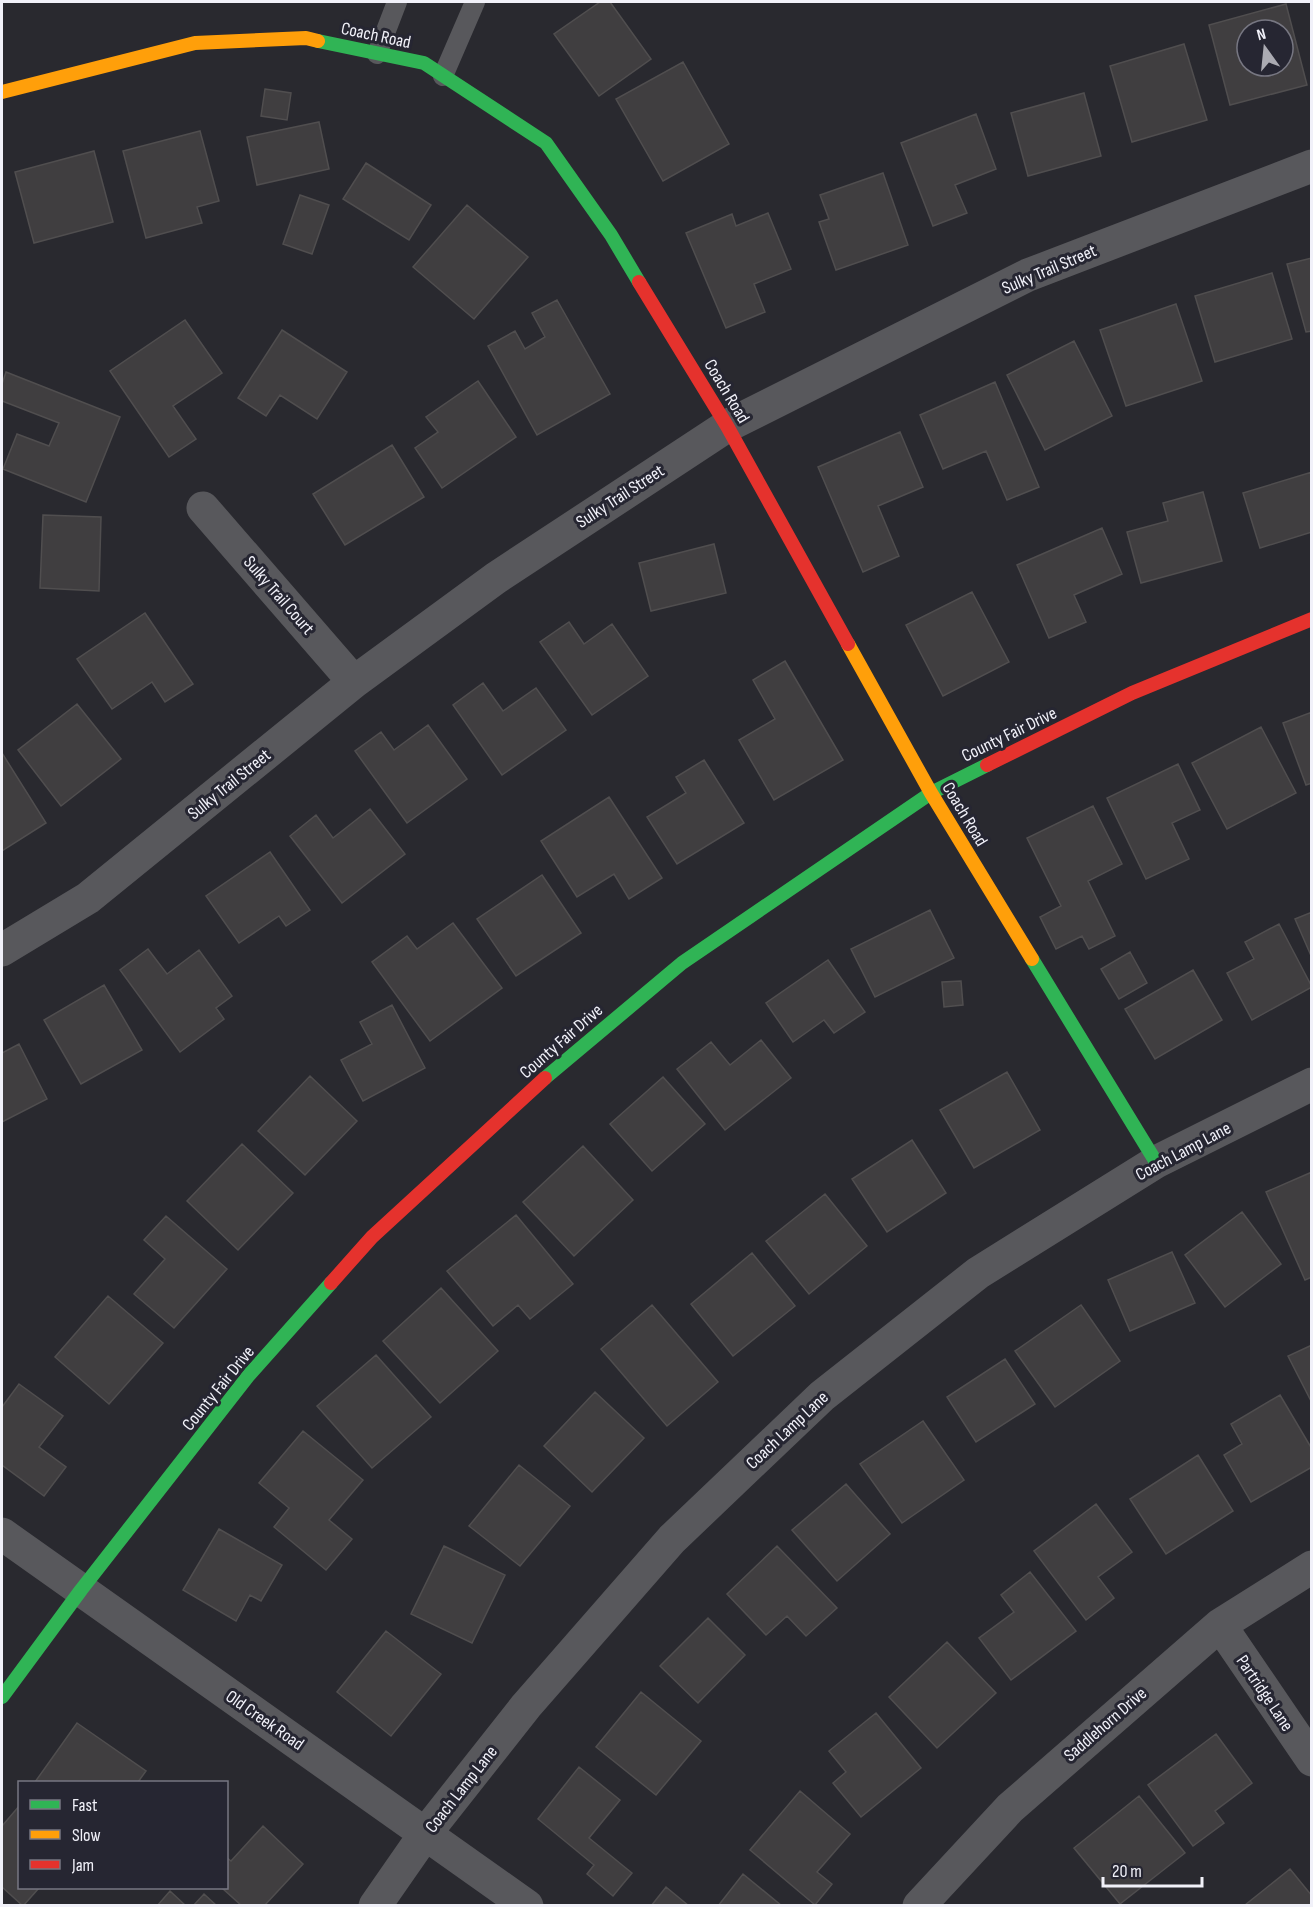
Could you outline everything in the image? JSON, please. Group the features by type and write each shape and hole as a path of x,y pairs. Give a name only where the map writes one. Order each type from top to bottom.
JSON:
{"street":[{"name":"Coach Road","path":"2,92 195,43 306,38 424,63 546,143 611,235 727,426 931,793 1156,1162"},
{"name":"Sulky Trail Street","path":"2,950 88,898 354,682 496,578 727,426 1028,276 1311,166"},
{"name":"Sulky Trail Court","path":"203,508 354,682"},
{"name":"County Fair Drive","path":"2,1698 81,1590 249,1375 372,1237 554,1069 682,963 931,793 1132,693 1311,619"},
{"name":"Coach Lamp Lane","path":"375,1905 425,1834 526,1706 672,1539 822,1396 978,1274 1156,1162 1311,1084"},
{"name":"Old Creek Road","path":"2,1534 527,1905"},
{"name":"Saddlehorn Drive","path":"920,1905 1010,1808 1220,1625 1311,1567"},
{"name":"Partridge Lane","path":"1220,1625 1311,1760"}],"lane":[{"path":"377,54 397,2"},
{"path":"443,76 475,2"}],"building":[{"path":"600,2 610,2 651,59 599,96 554,34"},
{"path":"1286,4 1290,18 1235,18 1235,78 1295,78 1295,39 1307,85 1230,105 1209,25"},
{"path":"1184,44 1207,120 1132,142 1110,66"},
{"path":"683,62 729,144 663,181 616,99"},
{"path":"265,89 291,93 287,120 261,116"},
{"path":"1084,93 1101,156 1028,176 1011,113"},
{"path":"976,114 996,169 955,185 967,213 933,226 901,143"},
{"path":"319,122 329,169 257,185 247,137"},
{"path":"200,131 219,201 197,207 202,223 146,238 123,151"},
{"path":"94,151 113,222 34,243 15,172"},
{"path":"366,163 431,205 409,240 343,199"},
{"path":"883,173 908,245 836,270 819,222 829,219 820,195"},
{"path":"300,195 329,205 312,254 283,244"},
{"path":"467,205 528,257 474,319 413,267"},
{"path":"768,213 791,269 754,284 765,312 726,328 686,233 732,214 736,226"},
{"path":"1312,258 1312,331 1306,332 1287,264"},
{"path":"1272,273 1292,339 1215,362 1195,296"},
{"path":"557,300 610,394 537,435 488,346 515,331 525,349 545,337 532,313"},
{"path":"1176,304 1202,381 1126,406 1100,330"},
{"path":"185,320 222,373 173,406 196,439 169,457 110,371"},
{"path":"282,330 347,372 317,419 280,395 266,416 238,398"},
{"path":"1074,341 1112,416 1045,450 1007,375"},
{"path":"6,372 120,417 86,502 3,469 17,434 49,446 59,423 2,401 2,384"},
{"path":"478,381 516,437 442,488 415,448 438,432 426,417"},
{"path":"995,382 1039,487 1007,500 986,451 943,469 920,415"},
{"path":"900,432 923,487 878,506 899,556 863,572 818,467"},
{"path":"392,445 424,497 345,545 313,494"},
{"path":"1312,472 1312,532 1260,548 1243,493"},
{"path":"1203,492 1222,561 1141,583 1127,532 1168,521 1163,503"},
{"path":"43,515 101,517 99,591 40,588"},
{"path":"1102,528 1122,574 1074,595 1086,622 1049,638 1017,565"},
{"path":"714,544 726,593 651,611 639,563"},
{"path":"972,592 1009,662 943,696 906,625"},
{"path":"145,613 193,684 165,702 152,682 112,709 77,659"},
{"path":"569,622 584,644 612,624 648,676 592,715 540,642"},
{"path":"785,661 843,760 774,800 739,740 775,719 753,680"},
{"path":"483,683 503,711 536,688 566,730 502,775 453,705"},
{"path":"77,704 121,759 61,806 18,750"},
{"path":"1312,712 1312,783 1306,785 1283,723"},
{"path":"428,725 467,779 407,823 355,751 381,732 394,750"},
{"path":"1261,727 1296,793 1227,829 1192,763"},
{"path":"2,753 46,823 2,851"},
{"path":"704,760 744,823 677,864 647,817 686,793 676,777"},
{"path":"1178,764 1200,810 1172,823 1189,859 1146,879 1107,798"},
{"path":"609,797 662,878 629,899 614,874 577,897 541,841"},
{"path":"1093,806 1122,864 1088,881 1115,936 1089,949 1082,936 1056,949 1040,917 1061,906 1027,838"},
{"path":"370,809 405,854 342,903 290,836 316,815 333,838"},
{"path":"270,852 310,910 286,926 279,916 239,943 206,896"},
{"path":"542,875 581,933 516,976 477,919"},
{"path":"930,910 954,958 875,997 851,949"},
{"path":"1312,912 1312,958 1295,919"},
{"path":"453,923 502,988 430,1041 372,962 407,936 417,949"},
{"path":"1279,924 1312,987 1252,1020 1227,973 1254,959 1245,942"},
{"path":"148,949 167,974 199,950 232,996 216,1008 224,1019 180,1052 120,970"},
{"path":"1130,952 1147,983 1119,999 1101,969"},
{"path":"828,960 865,1012 834,1033 824,1020 793,1042 766,1003"},
{"path":"1193,970 1222,1020 1155,1059 1125,1009"},
{"path":"961,981 963,1005 944,1007 942,982"},
{"path":"104,985 142,1050 81,1084 44,1020"},
{"path":"392,1005 425,1068 363,1101 341,1060 372,1044 360,1022"},
{"path":"761,1040 791,1078 725,1130 677,1069 711,1042 730,1065"},
{"path":"19,1044 47,1099 2,1122 2,1053"},
{"path":"1007,1072 1040,1130 974,1168 940,1110"},
{"path":"310,1076 357,1121 305,1175 258,1131"},
{"path":"663,1077 705,1124 652,1171 610,1124"},
{"path":"912,1140 946,1193 887,1232 852,1179"},
{"path":"242,1144 293,1193 238,1250 187,1201"},
{"path":"583,1146 633,1200 574,1256 523,1202"},
{"path":"1312,1172 1312,1277 1305,1280 1266,1192"},
{"path":"825,1194 867,1246 809,1294 766,1241"},
{"path":"1242,1212 1281,1264 1225,1307 1185,1255"},
{"path":"516,1215 573,1284 530,1319 518,1305 493,1326 447,1271"},
{"path":"166,1216 227,1269 174,1328 134,1294 165,1259 144,1240"},
{"path":"1172,1252 1195,1303 1130,1331 1108,1280"},
{"path":"752,1253 795,1306 733,1356 691,1304"},
{"path":"441,1288 498,1351 440,1403 383,1341"},
{"path":"108,1296 163,1343 109,1404 55,1357"},
{"path":"652,1305 718,1382 667,1426 601,1349"},
{"path":"1081,1305 1120,1361 1055,1407 1015,1351"},
{"path":"1312,1345 1312,1403 1288,1356"},
{"path":"376,1355 431,1417 372,1468 317,1406"},
{"path":"1005,1359 1035,1404 976,1442 947,1397"},
{"path":"19,1384 63,1416 39,1447 66,1467 44,1496 2,1465 2,1407"},
{"path":"595,1392 644,1438 592,1492 544,1446"},
{"path":"1280,1395 1312,1449 1312,1467 1251,1502 1224,1455 1242,1444 1231,1424"},
{"path":"923,1421 964,1480 902,1523 860,1464"},
{"path":"303,1431 363,1480 329,1520 352,1539 326,1570 274,1527 289,1508 259,1483"},
{"path":"1198,1455 1233,1511 1166,1554 1130,1499"},
{"path":"519,1465 570,1506 520,1566 469,1526"},
{"path":"846,1484 890,1534 837,1581 792,1530"},
{"path":"1096,1504 1132,1552 1098,1577 1114,1598 1086,1620 1034,1551"},
{"path":"219,1529 282,1565 261,1601 250,1595 236,1621 183,1590"},
{"path":"444,1546 505,1575 472,1643 411,1614"},
{"path":"777,1546 837,1608 806,1636 787,1616 766,1635 727,1594"},
{"path":"1030,1572 1076,1631 1011,1680 979,1638 1014,1612 1001,1595"},
{"path":"708,1618 745,1655 698,1703 660,1666"},
{"path":"386,1631 441,1674 391,1736 337,1692"},
{"path":"947,1642 996,1693 937,1748 889,1697"},
{"path":"641,1692 701,1741 656,1795 596,1747"},
{"path":"876,1713 921,1768 861,1817 833,1783 846,1772 829,1751"},
{"path":"77,1723 146,1771 139,1781 36,1781"},
{"path":"1216,1734 1252,1783 1215,1811 1224,1823 1193,1846 1148,1785"},
{"path":"579,1767 620,1800 589,1838 632,1873 613,1896 587,1874 594,1865 538,1819"},
{"path":"800,1791 850,1834 817,1872 832,1884 815,1905 750,1850"},
{"path":"1139,1796 1185,1853 1120,1904 1074,1848"},
{"path":"18,1807 18,1889 38,1889 23,1906 2,1887 2,1826"},
{"path":"263,1826 303,1864 264,1906 242,1906 223,1889 228,1889 228,1859 231,1861"},
{"path":"1290,1869 1312,1896 1312,1906 1245,1905"},
{"path":"743,1874 782,1906 718,1906"},
{"path":"666,1887 689,1906 651,1906"},
{"path":"170,1891 186,1906 157,1906"},
{"path":"204,1894 217,1906 193,1906"}],"traffic: fast":[{"path":"318,41 424,63 546,143 611,235 639,282"},
{"path":"545,1078 682,963 931,793 987,765"},
{"path":"1032,959 1156,1162"},
{"path":"2,1697 81,1590 249,1375 331,1283"}],"traffic: slow":[{"path":"2,92 195,43 306,38 318,41"},
{"path":"848,644 931,793 1032,959"}],"traffic: jam":[{"path":"639,282 727,426 848,644"},
{"path":"987,765 1132,693 1312,619"},
{"path":"331,1283 372,1237 545,1078"}]}
